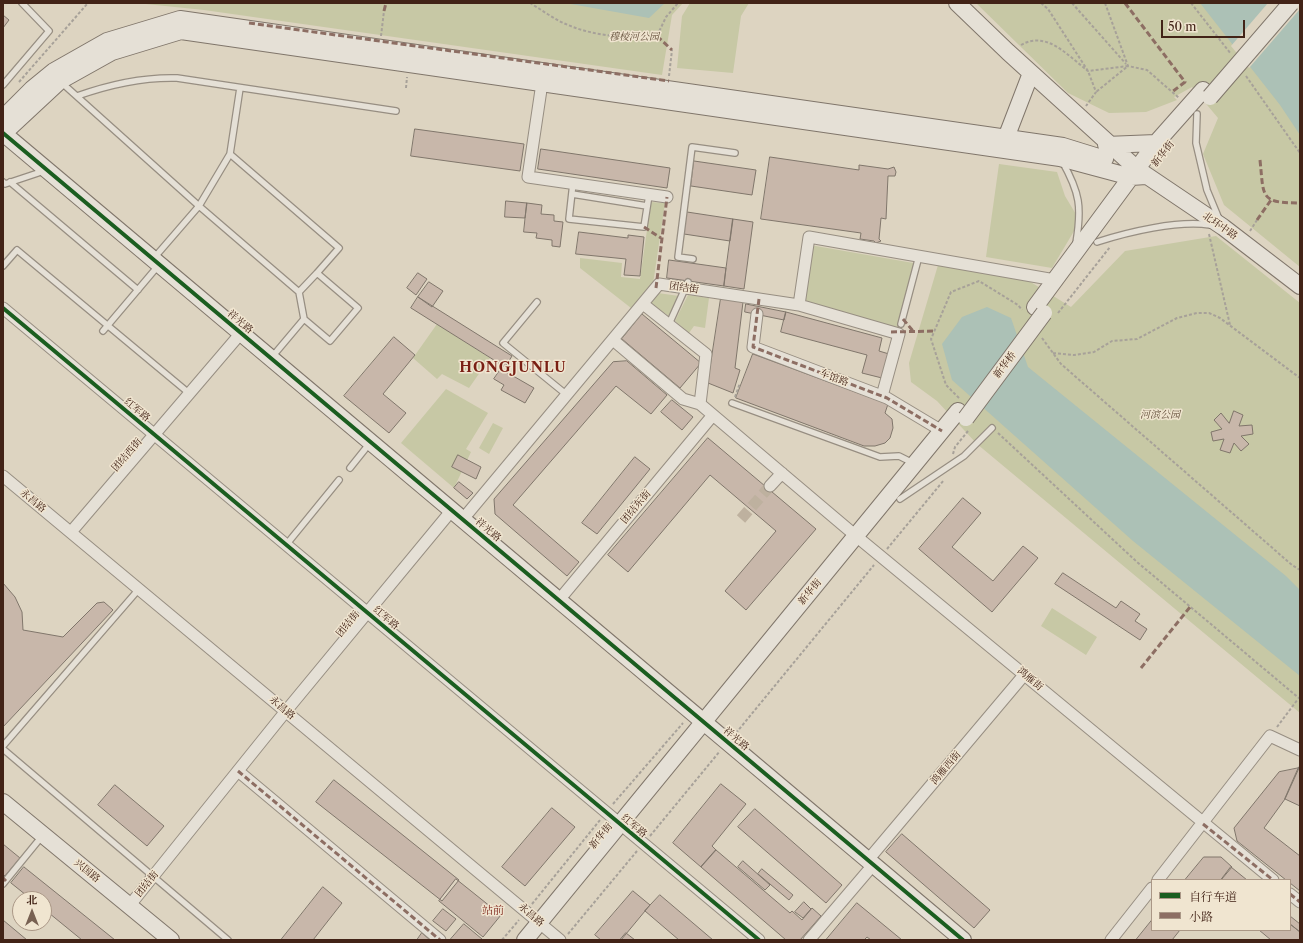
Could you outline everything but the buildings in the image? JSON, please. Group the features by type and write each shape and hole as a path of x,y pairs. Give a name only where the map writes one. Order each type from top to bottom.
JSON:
{"main road":[{"path":"957,3 1008,52 1110,145 1138,174"},
{"name":"新华街","path":"1034,310 1055,280 1138,174 1165,150 1193,110 1278,3"},
{"name":"新华街","path":"1206,94 1291,3"},
{"path":"3,130 32,89 54,71 107,41 180,19 1006,138 1138,174"},
{"path":"3,130 60,81 112,52 181,31 542,83 1061,152 1110,145 1156,143"},
{"path":"1006,138 1031,73"},
{"name":"新华街","path":"1034,310 1097,242 1156,143 1193,110"},
{"name":"祥光路","path":"3,130 47,170 963,940"},
{"name":"北环中路","path":"1138,174 1300,286"},
{"name":"新华桥","path":"962,410 1034,310"},
{"name":"新华街","path":"860,539 915,463 962,410"},
{"name":"新华街","path":"525,940 542,931 624,828 702,721 860,539 900,499 962,410"},
{"name":"兴国路","path":"3,802 171,940"}],"street":[{"path":"542,83 528,177 572,189 648,200 667,197"},
{"path":"799,305 809,237 1055,280"},
{"name":"团结街","path":"130,905 367,613 567,395 659,284 688,285 799,305 898,334 882,396"},
{"path":"613,340 683,399 700,404 706,354 643,304"},
{"name":"红军路","path":"3,308 759,940"},
{"name":"车馆路","path":"757,314 753,347 882,396 942,431"},
{"name":"团结西街","path":"71,532 241,333"},
{"name":"鸿雁街","path":"700,404 1203,824 1272,879"},
{"name":"团结东街","path":"559,600 712,415"},
{"path":"770,486 782,473"},
{"name":"永昌路","path":"3,476 526,912 542,931 560,940"},
{"name":"鸿雁西街","path":"809,940 1024,675"},
{"path":"1159,879 1270,736 1300,750"},
{"path":"238,771 440,940"},
{"path":"1111,940 1151,889"},
{"path":"1291,895 1300,902"}],"lane":[{"path":"3,85 48,31 22,3"},
{"path":"77,96 105,87 164,78 396,110"},
{"path":"60,81 199,206 299,292 304,319 330,341 358,308 317,273"},
{"path":"103,331 138,290 199,206 230,154 240,88"},
{"path":"1097,242 1128,232 1198,223 1215,227 1196,143 1193,110"},
{"path":"693,259 678,257 692,147 735,153"},
{"path":"1061,152 1078,197 1081,216 1075,254"},
{"path":"230,154 339,248 299,292"},
{"path":"3,182 5,184 47,170"},
{"path":"10,182 138,290"},
{"path":"572,189 569,219 644,227 648,200"},
{"path":"3,266 17,250 190,394"},
{"path":"901,324 919,256"},
{"path":"669,324 688,285"},
{"path":"537,302 503,342 567,395"},
{"path":"271,358 304,319"},
{"path":"732,403 880,456 899,456 915,463"},
{"path":"900,499 964,456 992,428"},
{"path":"350,468 371,442"},
{"path":"286,545 339,480"},
{"path":"3,746 140,589"},
{"path":"3,750 228,940"},
{"path":"3,884 43,835"}],"path":[{"path":"78,3 83,8"},
{"path":"18,83 88,3"},
{"path":"530,3 567,25 598,35 629,37 657,36 666,17 678,3"},
{"path":"1041,3 1048,9 1088,71 1096,92"},
{"path":"1072,3 1128,66"},
{"path":"1105,3 1128,66"},
{"path":"380,41 384,11"},
{"path":"1008,52 1029,40 1050,41 1088,71 1128,66 1147,70 1193,110"},
{"path":"669,81 672,50"},
{"path":"1079,117 1096,92 1128,66"},
{"path":"1215,227 1230,326"},
{"path":"962,410 946,385 931,339 951,292 979,281 1018,305 1034,310"},
{"path":"1053,353 1074,355 1094,352 1112,341 1137,339 1177,318 1197,313 1209,313 1220,318 1300,378"},
{"path":"1038,333 1062,364 1292,566 1300,570"},
{"path":"732,403 740,383"},
{"path":"992,428 1137,562 1299,699 1270,736"},
{"path":"502,940 606,812 702,721"}],"green space":[{"name":"穆棱河公园","path":"136,3 683,3 672,15 662,75 204,10"},
{"path":"690,3 749,3 741,16 733,73 677,68 682,16"},
{"path":"976,3 1300,3 1300,267 1224,205 1203,154 1218,118 1192,87 1174,97 1177,100 1146,112 1109,113 1068,93"},
{"path":"999,164 1057,172 1065,196 1080,221 1052,268 986,257"},
{"path":"651,202 665,203 653,284 631,308 580,268 580,258 622,263 621,277 640,279"},
{"name":"河滨公园","path":"1216,236 1300,303 1300,713 977,444 937,401 911,382 909,363 941,255 1029,281 1071,307 1125,251"},
{"path":"810,245 919,264 902,329 803,302"},
{"path":"658,293 679,296 669,316 650,303"},
{"path":"688,295 709,298 705,328 694,326 689,333 675,321"},
{"path":"437,324 490,358 469,388 442,374 437,379 413,358"},
{"path":"446,389 488,413 466,449 471,452 454,488 401,443"},
{"path":"493,423 503,428 489,454 479,448"},
{"path":"1052,608 1097,637 1086,655 1041,626"}],"shaded area":[{"path":"565,3 665,3 649,18"},
{"path":"1200,3 1300,3 1300,135 1280,105"},
{"path":"987,307 1011,318 1028,367 1286,576 1300,590 1300,676 1133,541 952,380 942,344 962,317"}],"pier":[{"path":"1268,3 1300,3 1300,9 1249,68 1231,46"}],"tunnel":[{"path":"741,519 770,486"}],"marked path":[{"path":"384,11 386,3"},
{"path":"1125,3 1185,82 1172,92"},
{"path":"249,23 669,81"},
{"path":"657,36 672,50"},
{"path":"1260,160 1262,182 1266,195 1270,199 1277,201 1300,203"},
{"path":"656,288 667,197"},
{"path":"1257,220 1271,200"},
{"path":"644,227 661,238"},
{"path":"759,299 753,347 887,398 942,431"},
{"path":"903,319 913,331"},
{"path":"891,332 935,331"},
{"path":"1141,668 1190,607"},
{"path":"238,771 440,940"},
{"path":"1203,824 1272,879"},
{"path":"3,878 6,881"},
{"path":"1291,895 1300,902"}],"cycle path":[{"path":"3,133 963,940"},
{"path":"3,308 759,940"}],"district":[{"name":"HONGJUNLU","path":"513,368"},
{"name":"站前","path":"493,911"}]}
